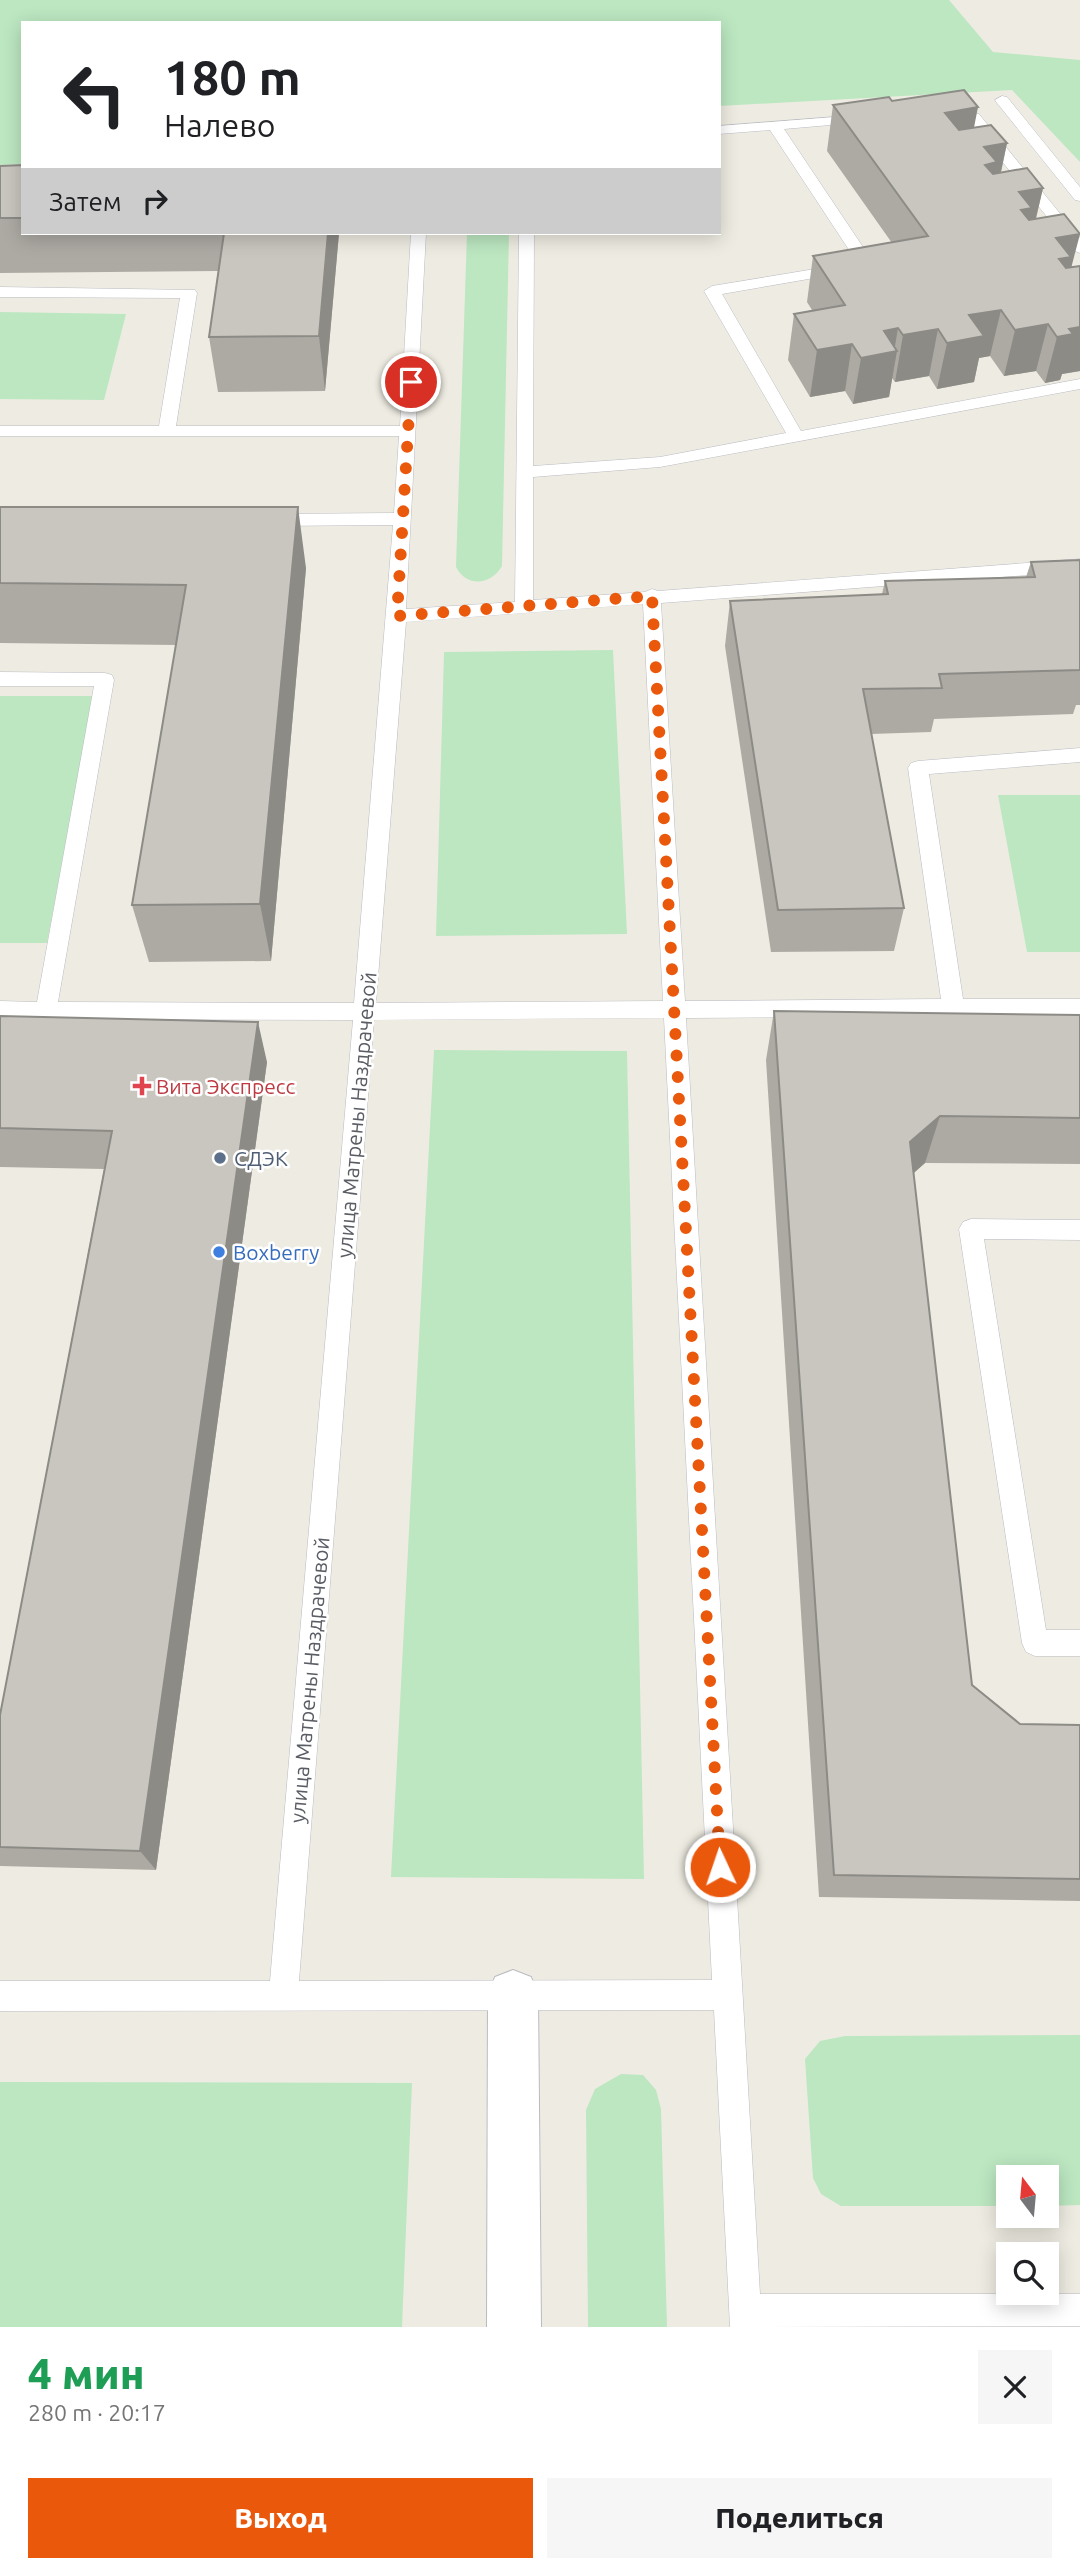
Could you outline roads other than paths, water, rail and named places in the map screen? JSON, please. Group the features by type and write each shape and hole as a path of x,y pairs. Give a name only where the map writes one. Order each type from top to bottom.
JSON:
{"street":[{"path":"513,1996 514,2327"}],"lane":[{"path":"1002,100 1080,197"},
{"path":"928,114 955,113 974,117 1080,247"},
{"path":"721,130 872,118"},
{"path":"774,125 867,265 712,291 796,437"},
{"name":"улица Матрены Наздрачевой","path":"284,1996 397,616 419,235"},
{"path":"524,607 526,235"},
{"path":"0,292 189,293 167,431"},
{"path":"526,472 660,462 1080,384"},
{"path":"0,431 409,431"},
{"path":"251,520 404,519"},
{"path":"397,616 1080,565"},
{"path":"652,596 745,2318 1080,2310"},
{"path":"0,679 105,680 46,1010"},
{"path":"953,1007 918,768 1080,755"},
{"path":"0,1010 365,1012 1080,1007"},
{"path":"1080,1230 971,1229 1035,1643 1080,1643"},
{"path":"0,1996 726,1995"}],"place":[{"name":"Вита Экспресс","path":"142,1086"},
{"name":"СДЭК","path":"220,1158"},
{"name":"Boxberry","path":"219,1252"}]}
